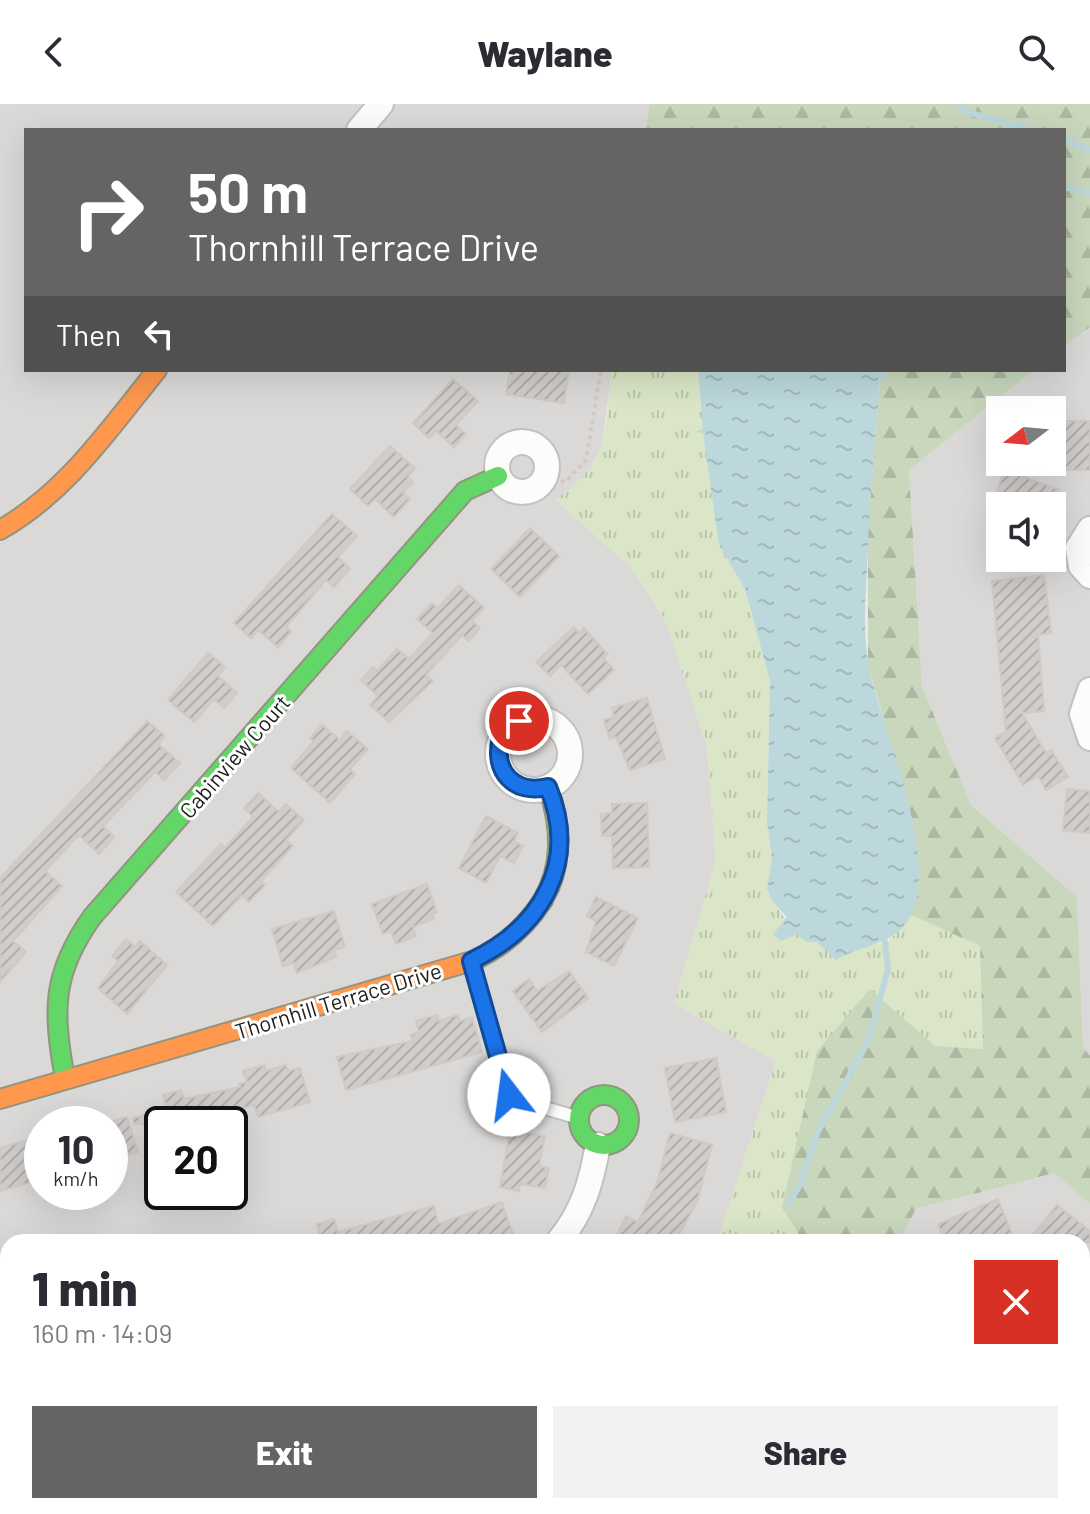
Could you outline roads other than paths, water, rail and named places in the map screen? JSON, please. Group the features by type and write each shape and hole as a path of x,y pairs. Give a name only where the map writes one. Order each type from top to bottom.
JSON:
{"street":[{"path":"361,128 381,104"},
{"path":"0,530 21,521 52,494 155,372"},
{"path":"524,442 533,444 545,456 545,477 539,486 524,493 508,489 498,476 497,459 508,446 524,442"},
{"name":"Cabinview Court","path":"65,1079 54,995 62,962 73,942 113,892 465,491 498,476"},
{"path":"1090,529 1078,548 1081,566 1090,576"},
{"path":"1090,690 1082,714 1090,738"},
{"name":"Thornhill Terrace Drive","path":"0,1099 471,961 497,949 517,933 539,907 555,874 562,835 548,787"},
{"path":"602,1095 618,1100 624,1106 629,1122 622,1138 598,1145 586,1137 579,1118 586,1103 602,1095"},
{"path":"564,1234 578,1216 589,1193 598,1145"}],"lane":[{"path":"471,961 511,1098 579,1118"}],"water":[{"path":"698,372 888,372 880,382 869,523 865,631 875,693 914,827 918,890 911,915 897,933 836,960 817,942 807,942 797,934 781,941 773,934 787,917 771,900 767,888 772,859 767,822 770,681 745,589 719,545 703,433 694,432 703,429"}],"waterway":[{"path":"958,104 967,112 1025,128"},
{"path":"1066,141 1090,150"},
{"path":"1066,187 1090,193"},
{"path":"788,1205 800,1185 818,1131 868,1042 888,969 885,942"},
{"path":"480,1097 496,1091"}]}
